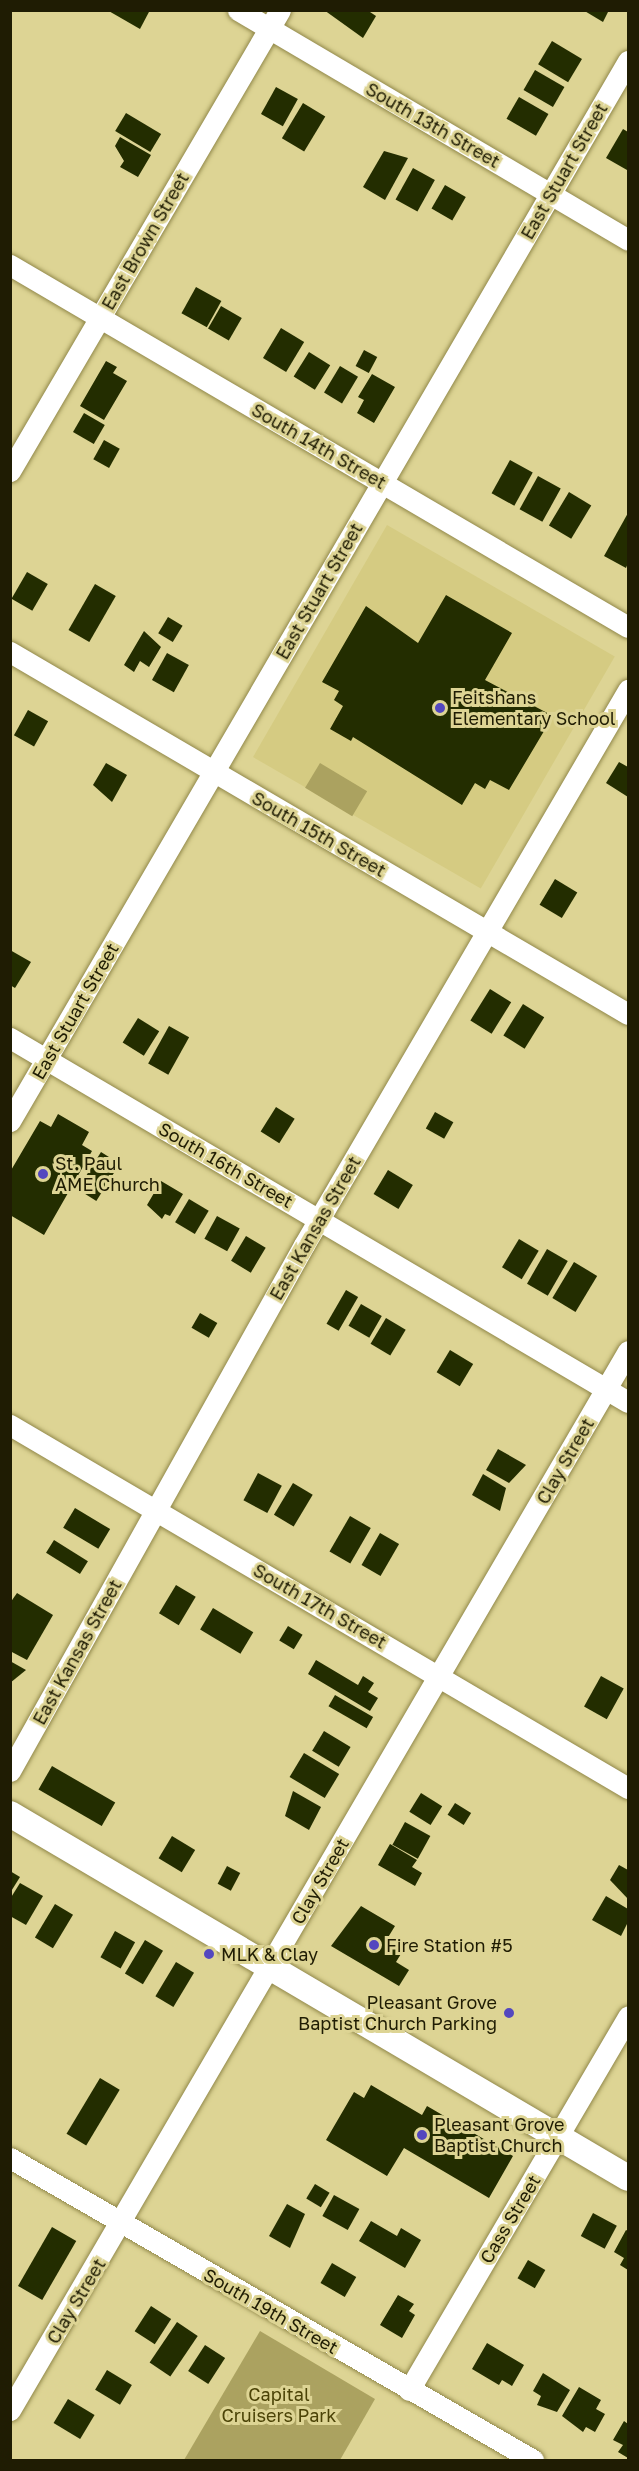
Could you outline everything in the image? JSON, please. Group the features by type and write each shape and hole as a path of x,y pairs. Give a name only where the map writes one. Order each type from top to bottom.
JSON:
{"street":[{"name":"South 13th Street","path":"238,10 274,20 550,194 628,240"},
{"name":"East Brown Street","path":"10,471 274,20"},
{"name":"East Stuart Street","path":"10,1121 628,61"},
{"name":"South 14th Street","path":"10,265 628,627"},
{"name":"South 15th Street","path":"10,652 628,1014"},
{"name":"East Kansas Street","path":"10,1771 320,1219 628,690"},
{"name":"South 16th Street","path":"10,1038 628,1402"},
{"name":"Clay Street","path":"10,2410 121,2225 628,1351"},
{"name":"South 17th Street","path":"10,1425 628,1788"},
{"path":"10,1814 628,2178"},
{"name":"Cass Street","path":"409,2390 628,2016"},
{"name":"South 19th Street","path":"10,2158 121,2225 533,2460"}],"shaded area":[{"path":"387,525 615,656 481,889 253,757"}],"green space":[{"path":"320,763 367,791 352,816 305,788"},
{"name":"Capital Cruisers Park","path":"260,2331 375,2399 340,2460 184,2460"}],"building":[{"path":"107,10 150,10 140,29"},
{"path":"324,10 367,10 376,16 363,38"},
{"path":"583,10 609,10 603,22"},
{"path":"552,41 582,59 568,82 538,64"},
{"path":"535,70 564,87 553,107 524,90"},
{"path":"276,87 298,99 283,126 261,114"},
{"path":"519,97 548,114 536,136 506,119"},
{"path":"303,103 325,116 304,152 282,138"},
{"path":"126,113 161,134 150,152 115,131"},
{"path":"623,129 628,132 627,170 606,158"},
{"path":"120,137 151,155 138,177 120,167 124,161 115,146"},
{"path":"384,151 408,158 385,200 363,187"},
{"path":"413,168 435,180 417,212 396,199"},
{"path":"445,185 466,197 452,220 432,208"},
{"path":"196,287 221,301 207,327 181,313"},
{"path":"221,306 242,318 229,341 208,329"},
{"path":"281,328 304,342 286,372 263,358"},
{"path":"364,350 377,357 369,373 356,366"},
{"path":"309,352 330,365 315,390 294,377"},
{"path":"106,361 117,367 113,373 127,381 104,420 80,406"},
{"path":"340,366 358,377 342,403 324,393"},
{"path":"372,374 395,387 374,423 357,413 364,400 358,397"},
{"path":"84,413 105,425 94,444 73,432"},
{"path":"104,440 120,449 109,468 93,459"},
{"path":"510,460 533,473 514,506 492,493"},
{"path":"538,476 561,489 542,522 520,509"},
{"path":"569,492 591,505 571,539 549,525"},
{"path":"628,513 628,563 626,568 604,556"},
{"path":"27,572 48,584 32,611 12,599"},
{"path":"95,584 116,596 89,642 68,630"},
{"path":"446,595 512,633 485,680 553,716 509,790 490,780 485,789 475,783 462,805 353,737 351,741 330,729 343,706 334,700 339,691 322,682 366,606 418,643"},
{"path":"168,617 183,626 173,642 158,633"},
{"path":"144,631 161,647 149,667 140,661 134,672 124,665"},
{"path":"167,653 189,665 174,692 152,680"},
{"path":"28,710 48,721 34,747 14,735"},
{"path":"619,762 628,767 628,797 606,783"},
{"path":"106,763 127,775 112,802 93,785"},
{"path":"555,879 577,892 562,918 540,905"},
{"path":"10,950 31,962 15,988 10,985"},
{"path":"490,989 511,1002 492,1034 470,1020"},
{"path":"523,1004 544,1017 525,1049 503,1035"},
{"path":"138,1018 159,1031 144,1056 123,1043"},
{"path":"169,1026 189,1037 168,1075 148,1064"},
{"path":"276,1107 295,1119 279,1143 261,1132"},
{"path":"435,1112 453,1122 444,1139 426,1129"},
{"path":"58,1114 89,1132 82,1145 92,1151 44,1235 10,1215 10,1172 40,1121 51,1127"},
{"path":"101,1152 120,1164 96,1201 78,1189"},
{"path":"388,1170 413,1185 398,1209 374,1194"},
{"path":"161,1181 183,1194 170,1216 165,1214 162,1219 147,1205"},
{"path":"189,1199 209,1211 195,1234 175,1222"},
{"path":"217,1216 240,1229 227,1251 204,1239"},
{"path":"246,1236 266,1248 251,1273 231,1261"},
{"path":"519,1239 539,1251 522,1279 502,1267"},
{"path":"547,1249 568,1261 548,1296 527,1284"},
{"path":"574,1262 597,1276 576,1312 552,1298"},
{"path":"346,1290 358,1297 339,1331 326,1324"},
{"path":"361,1304 382,1316 369,1338 349,1326"},
{"path":"200,1313 217,1323 209,1338 192,1328"},
{"path":"386,1318 406,1330 390,1356 371,1344"},
{"path":"450,1350 473,1364 460,1386 437,1372"},
{"path":"498,1449 526,1465 509,1483 486,1470"},
{"path":"258,1473 282,1486 267,1513 243,1500"},
{"path":"483,1474 506,1488 500,1511 472,1495"},
{"path":"293,1483 313,1495 294,1527 274,1515"},
{"path":"75,1508 110,1529 98,1549 63,1528"},
{"path":"350,1516 371,1528 350,1564 329,1552"},
{"path":"380,1533 399,1544 381,1576 362,1565"},
{"path":"54,1540 88,1561 80,1574 46,1553"},
{"path":"176,1585 196,1597 179,1625 159,1613"},
{"path":"17,1593 53,1615 27,1660 10,1651 10,1603"},
{"path":"213,1608 253,1632 240,1654 200,1629"},
{"path":"288,1626 303,1635 294,1649 279,1641"},
{"path":"316,1660 358,1685 363,1676 374,1683 368,1692 378,1698 370,1711 308,1674"},
{"path":"10,1661 26,1670 10,1683"},
{"path":"601,1676 624,1689 607,1719 584,1707"},
{"path":"335,1695 373,1717 367,1728 328,1706"},
{"path":"324,1731 351,1747 339,1767 312,1751"},
{"path":"304,1753 339,1774 325,1798 290,1777"},
{"path":"52,1766 115,1802 102,1826 38,1789"},
{"path":"293,1791 321,1807 309,1830 285,1816"},
{"path":"421,1793 442,1806 431,1825 409,1812"},
{"path":"455,1803 471,1813 464,1825 448,1815"},
{"path":"405,1822 430,1836 418,1859 392,1845"},
{"path":"172,1836 195,1850 182,1872 159,1858"},
{"path":"390,1844 417,1860 412,1867 422,1873 415,1886 378,1865"},
{"path":"619,1865 628,1870 628,1899 610,1880"},
{"path":"227,1866 240,1873 231,1891 218,1884"},
{"path":"10,1871 20,1877 10,1893"},
{"path":"20,1883 43,1896 26,1925 10,1916 10,1899"},
{"path":"606,1896 628,1909 628,1922 621,1936 592,1920"},
{"path":"55,1904 73,1915 53,1948 35,1937"},
{"path":"361,1906 395,1926 387,1939 404,1949 396,1962 409,1970 399,1986 331,1946"},
{"path":"115,1931 135,1942 121,1968 100,1957"},
{"path":"145,1940 163,1951 143,1984 125,1973"},
{"path":"176,1962 194,1973 173,2007 155,1996"},
{"path":"100,2078 120,2090 86,2146 67,2134"},
{"path":"371,2085 422,2115 427,2106 513,2156 489,2198 404,2148 387,2176 326,2140 354,2092 364,2098"},
{"path":"315,2184 330,2193 321,2207 306,2199"},
{"path":"334,2195 359,2209 348,2230 322,2216"},
{"path":"287,2204 305,2214 290,2248 269,2236"},
{"path":"593,2213 617,2226 605,2249 581,2236"},
{"path":"371,2221 397,2236 401,2228 421,2240 405,2268 359,2241"},
{"path":"52,2227 76,2241 42,2300 18,2286"},
{"path":"626,2230 628,2231 628,2270 620,2265 624,2258 614,2252"},
{"path":"528,2260 545,2270 535,2288 518,2278"},
{"path":"332,2263 356,2277 345,2297 320,2283"},
{"path":"398,2295 414,2304 409,2311 415,2315 402,2338 380,2325"},
{"path":"151,2306 171,2319 155,2344 135,2331"},
{"path":"177,2322 198,2336 170,2377 150,2363"},
{"path":"487,2343 524,2365 512,2386 502,2380 499,2385 472,2369"},
{"path":"205,2345 225,2358 208,2384 188,2371"},
{"path":"107,2370 132,2385 120,2405 95,2390"},
{"path":"543,2373 570,2390 557,2412 537,2405 541,2396 533,2391"},
{"path":"579,2387 601,2400 596,2409 605,2414 595,2432 586,2427 583,2432 562,2416"},
{"path":"68,2399 95,2415 80,2439 54,2423"},
{"path":"624,2421 628,2424 628,2458 618,2452 623,2445 613,2440"}],"place":[{"name":"Feitshans Elementary School","path":"440,708"},
{"name":"St. Paul AME Church","path":"43,1174"},
{"name":"Fire Station #5","path":"374,1945"},
{"name":"MLK & Clay","path":"209,1954"},
{"name":"Pleasant Grove Baptist Church Parking","path":"509,2013"},
{"name":"Pleasant Grove Baptist Church","path":"422,2135"}]}
